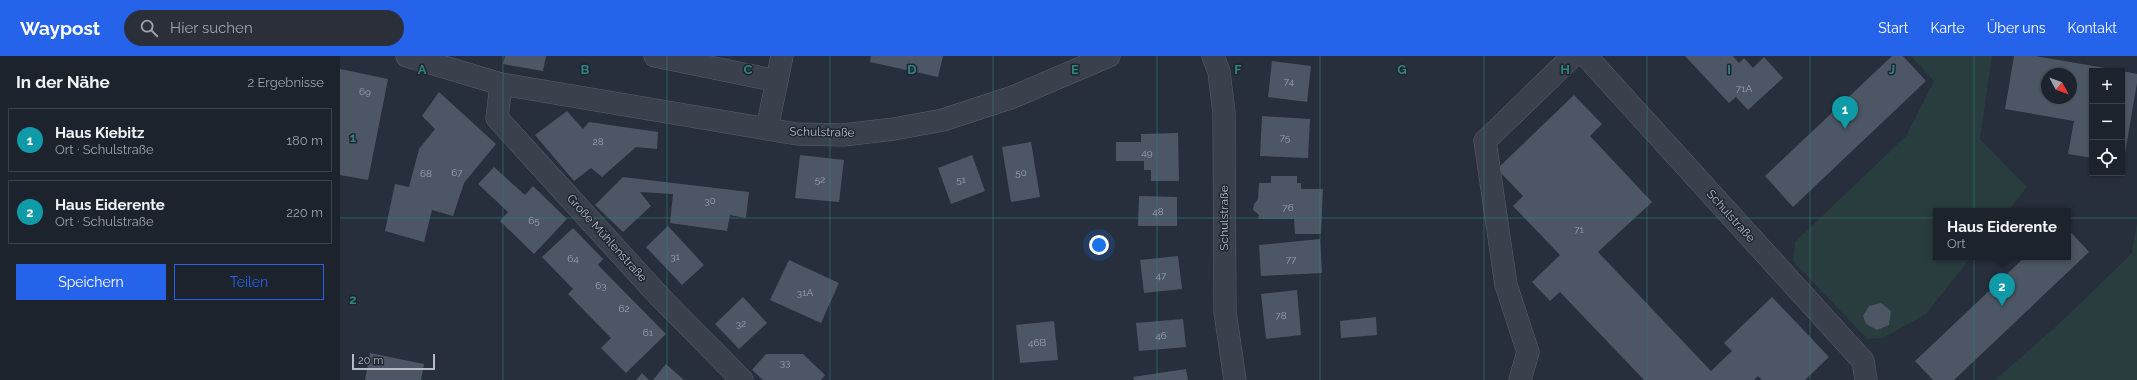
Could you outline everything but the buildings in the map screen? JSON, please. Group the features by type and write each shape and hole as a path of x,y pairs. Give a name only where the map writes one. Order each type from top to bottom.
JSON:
{"street":[{"name":"Schulstraße","path":"411,56 501,84 797,134 842,135 894,129 943,120 1013,97 1109,56"},
{"path":"655,56 777,81"},
{"path":"768,129 782,56"},
{"name":"Schulstraße","path":"1213,56 1219,72 1224,113 1225,312 1235,380"},
{"path":"1520,380 1528,352 1506,285 1485,141 1585,57"},
{"name":"Schulstraße","path":"1585,57 1863,361 1866,380"},
{"name":"Große Mühlenstraße","path":"501,84 497,118 660,296 742,380"}],"shaded area":[{"path":"1911,56 1992,56 1980,139 2027,187 2010,208 1933,208 1933,260 1969,260 1926,314 1883,338 1867,339 1793,261 1795,242 1906,136 1934,81"},
{"path":"2137,222 2137,380 1995,380 2061,322 2132,253"}],"place":[{"name":"Haus Kiebitz","path":"1845,129"},
{"name":"Haus Eiderente","path":"2002,306"}]}
